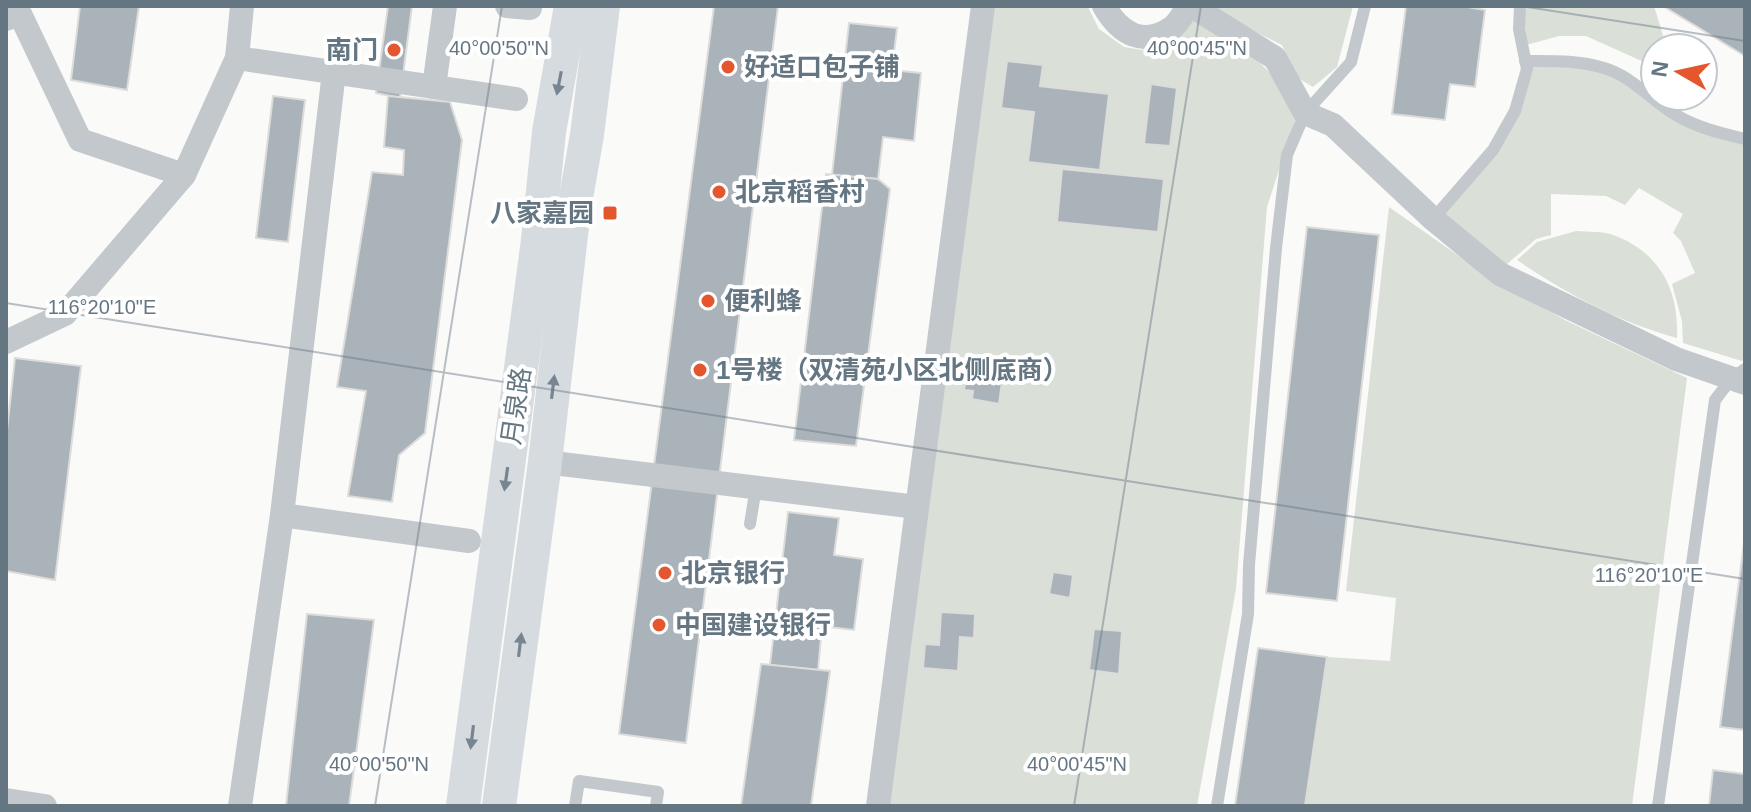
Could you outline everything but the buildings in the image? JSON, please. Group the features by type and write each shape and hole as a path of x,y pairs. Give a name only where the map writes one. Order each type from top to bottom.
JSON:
{"main road":[{"name":"月泉路","path":"463,806 538,240 549,132 571,6"},
{"name":"月泉路","path":"499,806 545,462 574,209 587,135 603,6"}],"street":[{"path":"6,342 65,314 184,175 237,58 242,6"},
{"path":"434,87 445,6"},
{"path":"878,806 983,6"},
{"path":"1104,6 1124,32 1139,38 1174,26 1190,6 1275,58 1305,113 1333,125 1433,219 1500,274 1676,359 1741,376"},
{"path":"13,13 80,140 184,175"},
{"path":"237,58 516,99"},
{"path":"240,806 282,515 334,72"},
{"path":"545,462 917,507"},
{"path":"282,515 469,541"},
{"path":"6,800 45,806"}],"lane":[{"path":"1217,806 1248,614 1249,565 1287,155 1305,113 1351,62 1365,6"},
{"path":"1433,219 1493,150 1515,111 1527,69 1519,29 1520,6"},
{"path":"1525,61 1568,61 1606,68 1644,89 1673,114 1706,130 1745,139"},
{"path":"1658,806 1715,400 1741,376"},
{"path":"750,524 756,487"},
{"path":"575,806 579,781 658,792 656,806"}],"shaded area":[{"path":"989,6 1088,7 1099,29 1124,47 1142,50 1169,36 1190,17 1243,46 1275,78 1297,114 1267,207 1236,589 1197,806 884,806"},
{"path":"1203,6 1353,6 1337,67 1313,87 1298,78 1282,45"},
{"path":"1524,6 1654,6 1662,32 1639,32 1639,60 1586,36 1559,36 1526,45"},
{"path":"1528,63 1605,70 1639,93 1639,112 1667,112 1745,140 1745,359 1742,361 1683,343 1682,321 1672,284 1695,273 1681,241 1673,233 1683,214 1639,188 1625,205 1606,196 1551,194 1551,235 1536,239 1499,271 1436,219 1518,112"},
{"path":"1389,207 1496,282 1567,321 1687,378 1632,806 1305,806 1327,657 1390,661 1396,598 1346,591"},
{"path":"1576,231 1613,235 1629,242 1654,262 1670,289 1677,320 1677,338 1594,306 1517,260 1537,242"}],"place":[{"name":"南门","path":"394,50"},
{"name":"好适口包子铺","path":"728,67"},
{"name":"北京稻香村","path":"719,192"},
{"name":"八家嘉园","path":"610,213"},
{"name":"便利蜂","path":"708,301"},
{"name":"1号楼（双清苑小区北侧底商）","path":"700,370"},
{"name":"北京银行","path":"665,573"},
{"name":"中国建设银行","path":"659,625"}]}
